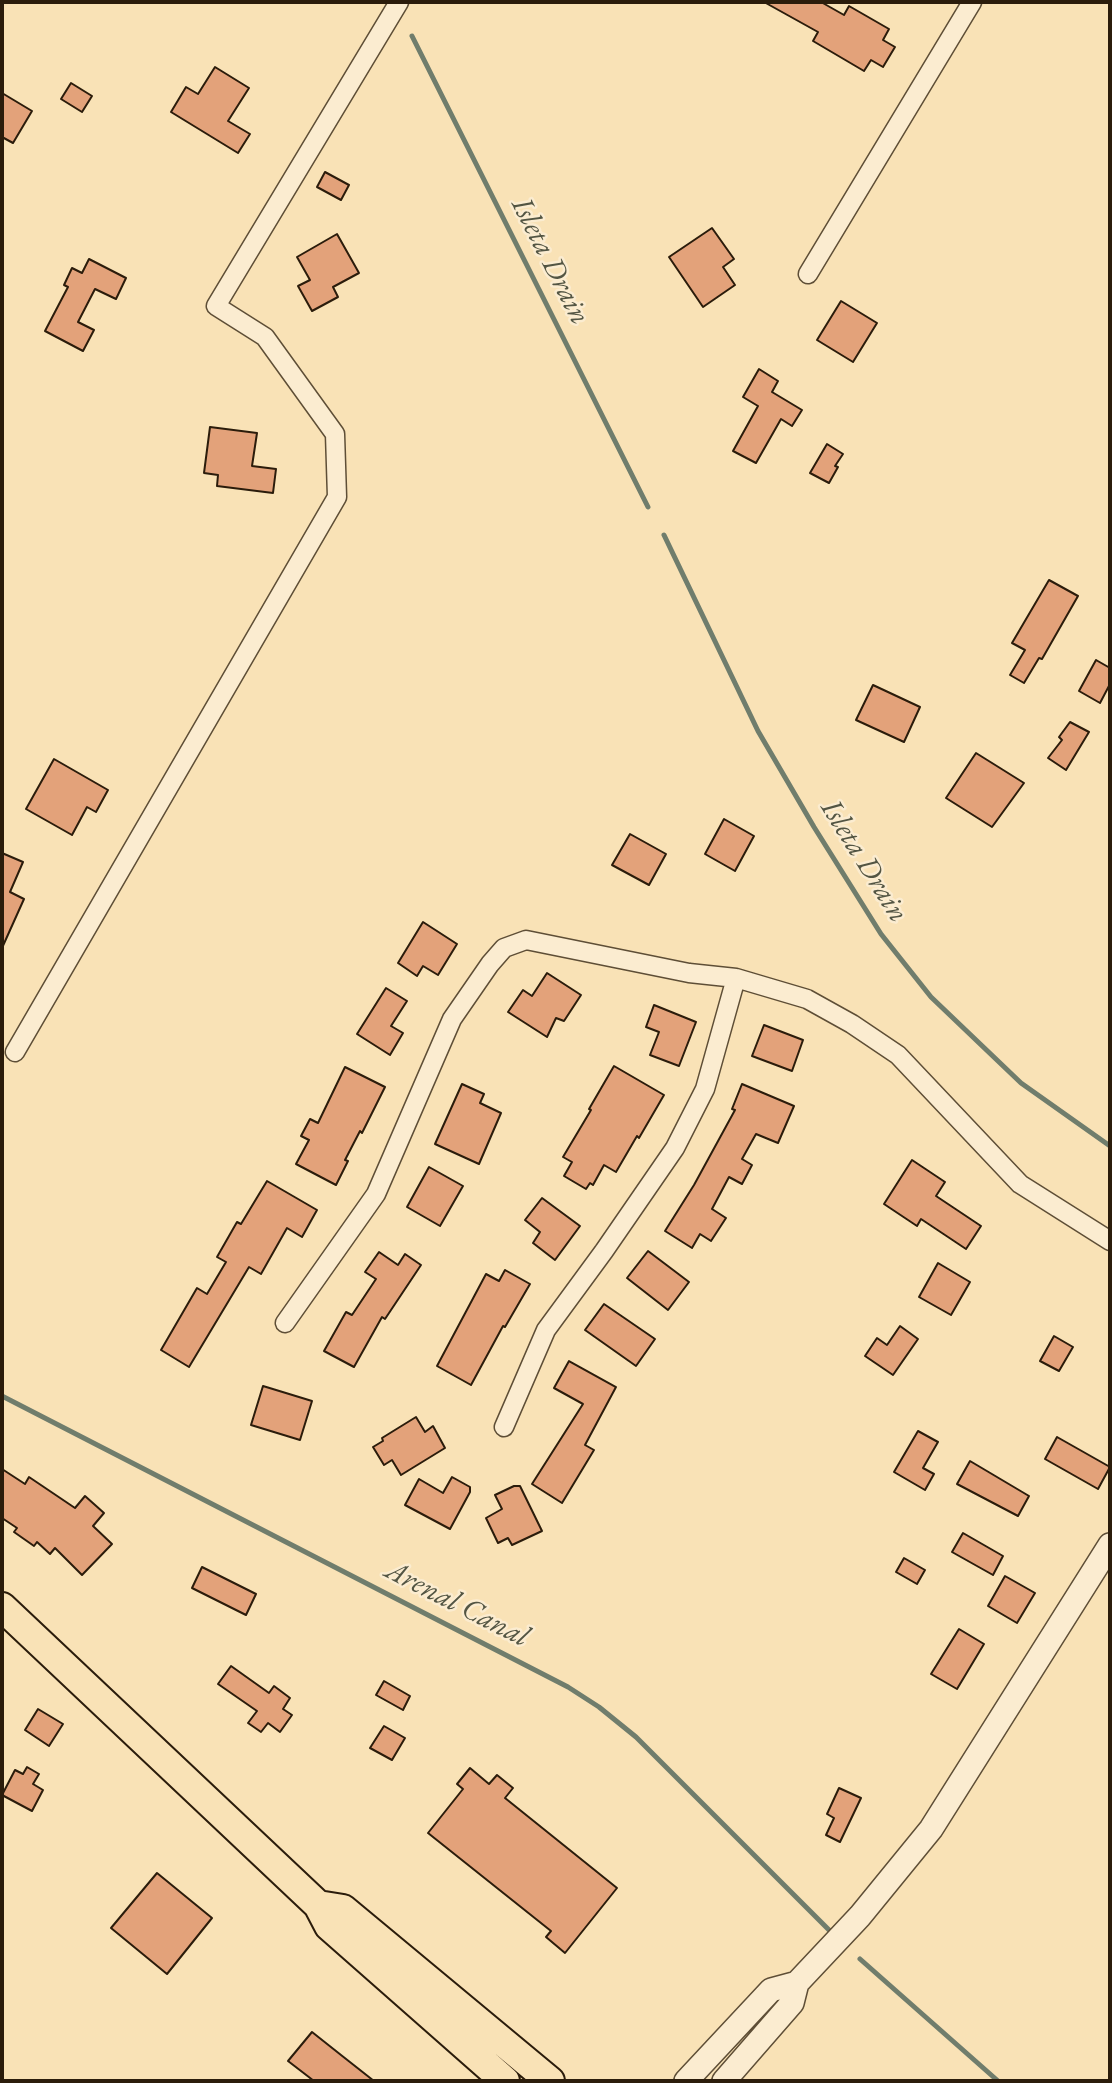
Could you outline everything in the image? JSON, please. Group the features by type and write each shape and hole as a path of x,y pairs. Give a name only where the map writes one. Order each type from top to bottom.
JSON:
{"main road":[{"path":"2,1607 318,1905 329,1926 505,2081"},
{"path":"318,1905 343,1909 550,2081"}],"street":[{"path":"15,1052 337,497 335,434 265,337 216,306 399,2"},
{"path":"808,274 972,2"},
{"path":"285,1323 376,1194 453,1019 504,948 526,940 689,972 736,978 807,999 852,1024 898,1055 1020,1184 1110,1241"},
{"path":"504,1427 546,1330 675,1148 705,1090 736,978"},
{"path":"724,2081 792,2003 797,1983 860,1916 943,1812 1110,1545"},
{"path":"686,2081 771,1990 797,1983"}],"building":[{"path":"764,2 821,2 844,15 849,6 889,29 883,40 895,47 883,67 871,60 864,71 813,41 818,32"},
{"path":"215,67 249,88 228,121 250,134 238,153 171,112 186,87 198,94"},
{"path":"71,83 92,96 82,112 61,99"},
{"path":"2,93 32,111 13,143 2,137"},
{"path":"325,172 349,185 341,200 317,187"},
{"path":"712,228 734,259 723,267 735,285 703,307 669,257"},
{"path":"337,234 359,273 333,287 338,297 312,311 298,286 310,280 297,257"},
{"path":"89,259 126,278 116,299 95,289 78,322 94,330 83,351 45,331 68,287 64,285 72,268 82,273"},
{"path":"841,301 877,323 853,362 817,340"},
{"path":"759,369 778,381 772,392 802,410 792,426 781,419 756,463 733,451 758,406 743,397"},
{"path":"210,427 257,433 252,466 276,469 273,493 217,486 218,475 204,473"},
{"path":"827,444 843,454 829,483 810,473"},
{"path":"1049,580 1078,596 1042,659 1039,658 1024,683 1010,675 1025,650 1012,643"},
{"path":"1096,660 1110,668 1110,684 1100,703 1079,691"},
{"path":"873,685 920,707 904,742 856,720"},
{"path":"1070,722 1089,732 1066,770 1048,758 1062,740 1059,737"},
{"path":"976,753 1024,783 992,827 946,798"},
{"path":"54,759 108,790 96,812 87,807 72,835 26,809"},
{"path":"724,819 754,836 735,871 705,854"},
{"path":"630,834 666,854 649,885 612,865"},
{"path":"2,853 23,862 10,892 24,899 2,948"},
{"path":"423,922 457,944 438,975 423,966 417,976 398,963"},
{"path":"547,973 581,995 564,1021 556,1018 547,1037 508,1012 523,990 532,996"},
{"path":"386,988 407,1001 391,1026 403,1033 390,1055 357,1034"},
{"path":"654,1005 696,1022 679,1066 650,1055 659,1032 646,1027"},
{"path":"764,1025 803,1040 792,1071 752,1056"},
{"path":"614,1066 664,1095 616,1172 604,1165 593,1185 590,1183 586,1189 564,1176 572,1162 563,1157"},
{"path":"345,1067 385,1087 345,1160 348,1161 336,1185 296,1164 309,1140 301,1136 310,1119 318,1123"},
{"path":"462,1084 484,1094 480,1103 501,1113 479,1164 435,1144"},
{"path":"742,1084 794,1106 778,1143 756,1134 742,1159 752,1165 742,1184 729,1177 712,1209 726,1218 711,1241 700,1234 692,1248 665,1231 735,1110 732,1109"},
{"path":"912,1160 945,1182 936,1196 981,1226 966,1249 921,1219 917,1226 884,1204"},
{"path":"429,1167 463,1186 440,1226 407,1207"},
{"path":"267,1181 317,1210 302,1237 287,1228 261,1274 249,1267 189,1367 161,1350 197,1288 207,1294 226,1262 217,1257 237,1222 241,1224"},
{"path":"542,1198 580,1226 555,1260 533,1243 540,1232 525,1220"},
{"path":"648,1251 689,1282 668,1310 627,1278"},
{"path":"379,1252 398,1265 405,1254 421,1265 385,1319 382,1317 354,1367 324,1351 346,1312 352,1315 376,1279 365,1272"},
{"path":"938,1263 970,1282 951,1315 919,1297"},
{"path":"505,1270 530,1284 505,1327 503,1326 471,1385 437,1366 486,1274 499,1281"},
{"path":"604,1304 655,1339 636,1366 585,1330"},
{"path":"900,1326 918,1339 893,1375 865,1356 877,1338 887,1345"},
{"path":"1054,1336 1073,1347 1059,1371 1040,1361"},
{"path":"569,1361 616,1387 585,1445 594,1450 562,1503 532,1484 583,1404 554,1388"},
{"path":"263,1386 312,1401 300,1440 251,1425"},
{"path":"416,1417 425,1432 433,1426 445,1448 401,1475 392,1460 384,1465 373,1447 383,1441 382,1438"},
{"path":"918,1431 938,1442 923,1468 934,1474 925,1490 894,1472"},
{"path":"1057,1437 1110,1467 1098,1489 1045,1459"},
{"path":"970,1461 1029,1496 1018,1516 957,1484"},
{"path":"2,1469 25,1484 29,1477 75,1508 85,1496 104,1513 93,1526 112,1544 82,1575 55,1548 50,1554 37,1542 34,1546 14,1532 17,1528 2,1518"},
{"path":"452,1477 470,1487 470,1492 450,1529 405,1505 419,1479 443,1493"},
{"path":"520,1486 542,1531 512,1545 508,1538 498,1543 486,1518 502,1509 495,1495"},
{"path":"963,1533 1003,1556 993,1575 952,1552"},
{"path":"904,1558 925,1570 917,1584 896,1572"},
{"path":"202,1567 256,1594 246,1615 192,1588"},
{"path":"1005,1576 1035,1593 1017,1623 988,1606"},
{"path":"959,1629 984,1644 957,1689 931,1674"},
{"path":"231,1666 269,1693 274,1686 290,1698 283,1709 292,1715 280,1732 268,1723 261,1732 248,1723 257,1711 218,1684"},
{"path":"384,1681 410,1696 403,1710 376,1695"},
{"path":"38,1709 63,1724 49,1746 25,1730"},
{"path":"384,1726 405,1738 392,1760 370,1748"},
{"path":"27,1767 39,1774 33,1784 43,1790 32,1811 2,1795 15,1770 23,1774"},
{"path":"470,1768 489,1784 497,1775 513,1788 505,1798 617,1888 565,1953 546,1937 551,1931 428,1833 463,1789 457,1784"},
{"path":"839,1788 861,1798 840,1842 826,1835 834,1818 827,1814"},
{"path":"157,1873 212,1918 167,1974 111,1928"},
{"path":"312,2032 374,2081 314,2081 288,2061"}],"waterway":[{"name":"Isleta Drain","path":"412,36 648,507"},
{"name":"Isleta Drain","path":"664,535 758,731 881,934 931,997 1021,1083 1110,1146"},
{"name":"Arenal Canal","path":"2,1396 568,1687 599,1707 636,1737 834,1935"},
{"name":"Arenal Canal","path":"860,1959 998,2081"}]}
